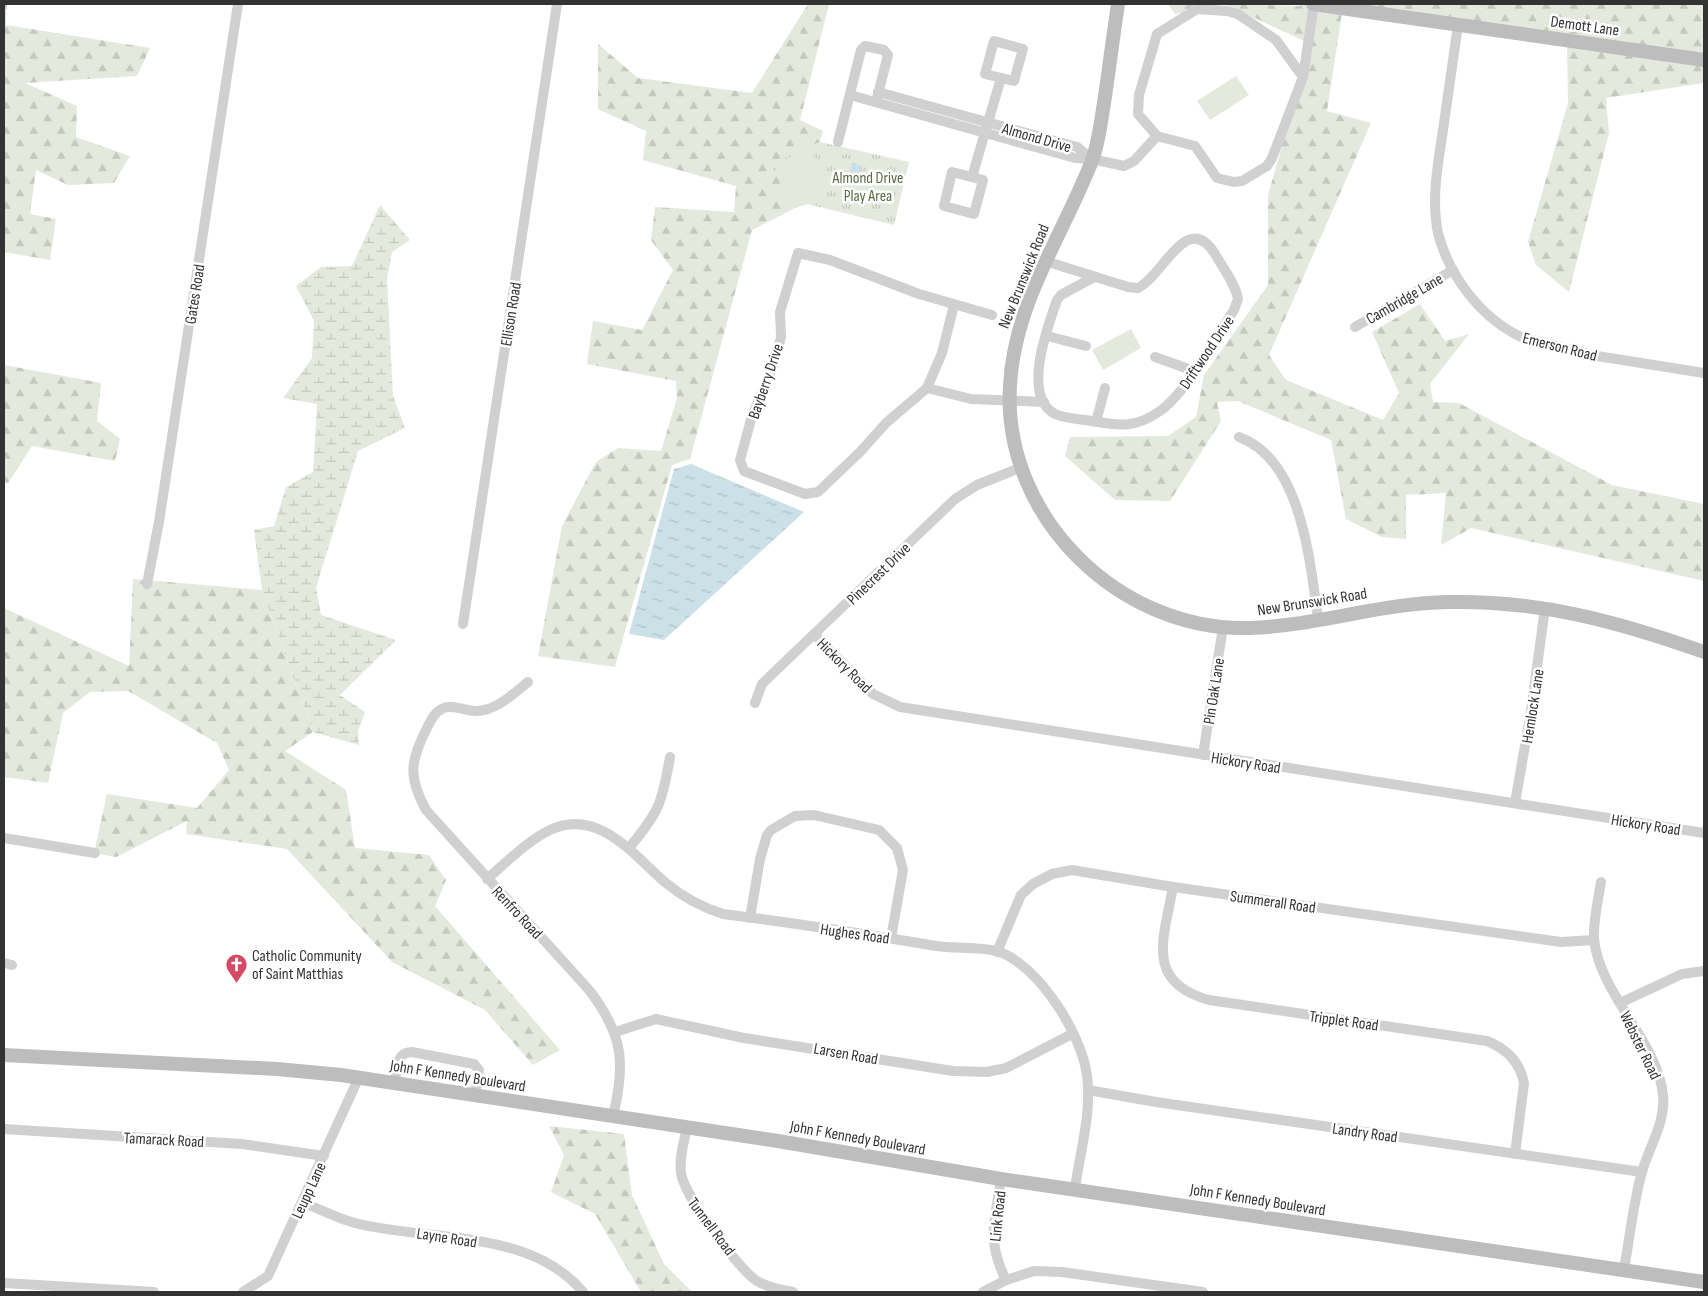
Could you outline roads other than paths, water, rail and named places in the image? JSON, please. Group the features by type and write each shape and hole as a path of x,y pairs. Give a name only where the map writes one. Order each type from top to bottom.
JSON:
{"street":[{"name":"Gates Road","path":"147,584 165,484 238,4"},
{"name":"Ellison Road","path":"462,624 557,4"},
{"name":"New Brunswick Road","path":"1118,4 1097,143 1092,159 1045,261 1018,332 1014,351 1010,401 1013,431 1022,468 1033,493 1053,529 1069,550 1088,568 1119,592 1154,610 1198,623 1248,629 1423,603 1449,602 1545,608 1603,619 1704,652"},
{"name":"Demott Lane","path":"1313,4 1704,60"},
{"path":"1303,77 1276,40 1238,14 1227,11 1198,9 1161,30 1155,38 1137,108 1140,119 1158,136 1195,146 1217,178 1234,182 1246,179 1268,166 1272,158 1303,77 1313,4"},
{"name":"Emerson Road","path":"1458,24 1435,185 1438,232 1453,270 1465,289 1488,316 1521,337 1597,356 1704,373"},
{"path":"994,41 1023,49 1014,82 1001,78 985,74 994,41"},
{"path":"838,142 861,50 869,46 884,50 888,54 875,103"},
{"name":"Almond Drive","path":"972,177 1001,78"},
{"name":"Almond Drive","path":"878,92 1075,158 1092,159 1124,166 1134,161 1158,136"},
{"name":"Almond Drive","path":"850,95 875,103 986,128"},
{"path":"952,172 972,177 982,180 974,214 944,206 952,172"},
{"name":"Driftwood Drive","path":"1044,402 1055,414 1096,422 1129,426 1144,421 1171,403 1234,310 1238,299 1228,276 1207,242 1198,238 1187,240 1138,288 1094,277 1045,261"},
{"name":"Bayberry Drive","path":"798,253 830,260 954,305 942,353 927,388 886,423 860,452 813,494 805,494 753,476 744,471 740,465 752,416 774,365 781,338 780,312 798,253"},
{"name":"Cambridge Lane","path":"1355,327 1453,270"},
{"path":"927,388 971,399 1044,402 1038,371 1059,298 1094,277"},
{"path":"954,305 992,315"},
{"path":"1047,336 1086,346"},
{"path":"1156,357 1194,370"},
{"path":"1096,422 1105,388"},
{"path":"1239,437 1253,442 1270,458 1292,498 1307,541 1318,619"},
{"name":"Pinecrest Drive","path":"756,703 762,684 955,499 977,485 1022,468"},
{"name":"Hemlock Lane","path":"1515,803 1532,711 1545,608"},
{"name":"Pin Oak Lane","path":"1203,755 1223,626"},
{"name":"Hickory Road","path":"814,634 872,694 900,707 1704,834"},
{"name":"Renfro Road","path":"528,682 501,702 482,710 447,707 435,715 413,760 412,776 417,794 426,810 590,991 607,1014 615,1032 621,1066 612,1116"},
{"path":"629,848 657,813 664,795 670,757"},
{"path":"750,918 760,859 767,835 796,816 814,814 879,830 897,848 903,870 890,938"},
{"name":"Hughes Road","path":"487,879 524,848 550,830 566,824 598,828 614,835 668,884 702,907 723,914 946,947 997,952 1020,963 1033,974 1059,1010 1072,1034 1084,1065 1088,1090 1075,1188"},
{"path":"4,838 95,853"},
{"name":"Summerall Road","path":"997,952 1021,895 1033,884 1052,874 1072,870 1173,887 1561,942 1594,940"},
{"name":"Webster Road","path":"1601,882 1594,940 1601,964 1655,1067 1663,1094 1660,1120 1642,1172 1624,1270"},
{"name":"Tripplet Road","path":"1173,887 1162,952 1167,971 1175,984 1183,991 1208,1000 1487,1041 1500,1046 1514,1059 1522,1073 1524,1083 1514,1154"},
{"path":"1620,1003 1682,974 1704,970"},
{"name":"Larsen Road","path":"615,1032 656,1019 744,1038 952,1071 987,1072 1018,1064 1072,1034"},
{"path":"395,1083 399,1057 402,1054 412,1052 474,1064 479,1070 475,1095"},
{"name":"John F Kennedy Boulevard","path":"4,1055 277,1069 359,1077 687,1127 1001,1179 1075,1188 1337,1229 1704,1282"},
{"name":"Leupp Lane","path":"243,1292 268,1276 359,1077"},
{"name":"Landry Road","path":"1088,1090 1156,1102 1642,1172"},
{"name":"Tunnell Road","path":"687,1127 680,1158 681,1173 684,1185 694,1206 750,1276 764,1284 793,1292"},
{"name":"Tamarack Road","path":"4,1129 242,1144 324,1156"},
{"name":"Link Road","path":"1001,1179 993,1234 993,1247 996,1259 1006,1280"},
{"name":"Layne Road","path":"302,1202 355,1223 482,1242 521,1251 536,1256 560,1271 583,1292"},
{"path":"982,1292 1006,1280 1034,1271 1062,1272 1203,1292"},
{"path":"4,1283 154,1292"}],"water":[{"path":"852,163 862,166 858,184 847,181"},
{"path":"691,464 804,512 664,640 629,634 674,469"}],"place":[{"name":"Catholic Community of Saint Matthias","path":"236,983"}],"park label":[{"name":"Almond Drive Play Area","path":"868,186"}]}
